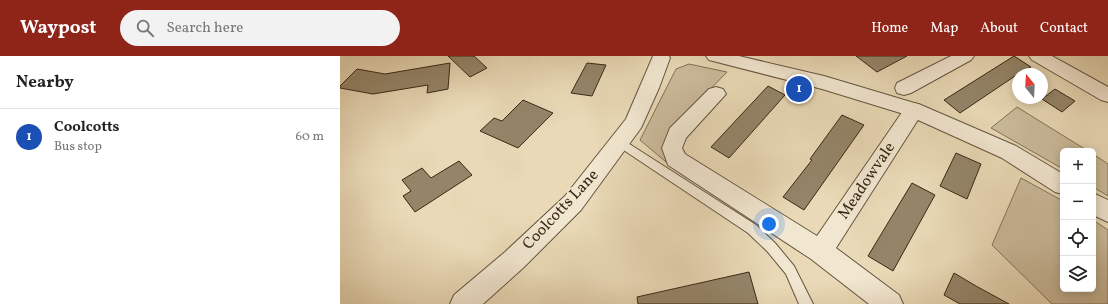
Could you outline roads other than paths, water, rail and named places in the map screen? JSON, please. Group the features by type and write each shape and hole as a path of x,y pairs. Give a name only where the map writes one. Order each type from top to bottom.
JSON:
{"street":[{"path":"715,56 744,59 914,110 1009,152 1061,184"},
{"path":"904,88 965,56"},
{"path":"1038,56 1108,95"},
{"name":"Coolcotts Lane","path":"463,304 514,260 573,202 634,123 664,57"},
{"path":"716,94 677,134 672,148 676,158 820,252 890,304"},
{"name":"Meadowvale","path":"820,252 914,110"},
{"path":"1096,205 1108,212"}],"lane":[{"path":"620,142 752,229 771,247 790,270 806,304"}],"place":[{"name":"Coolcotts","path":"799,89"}]}
